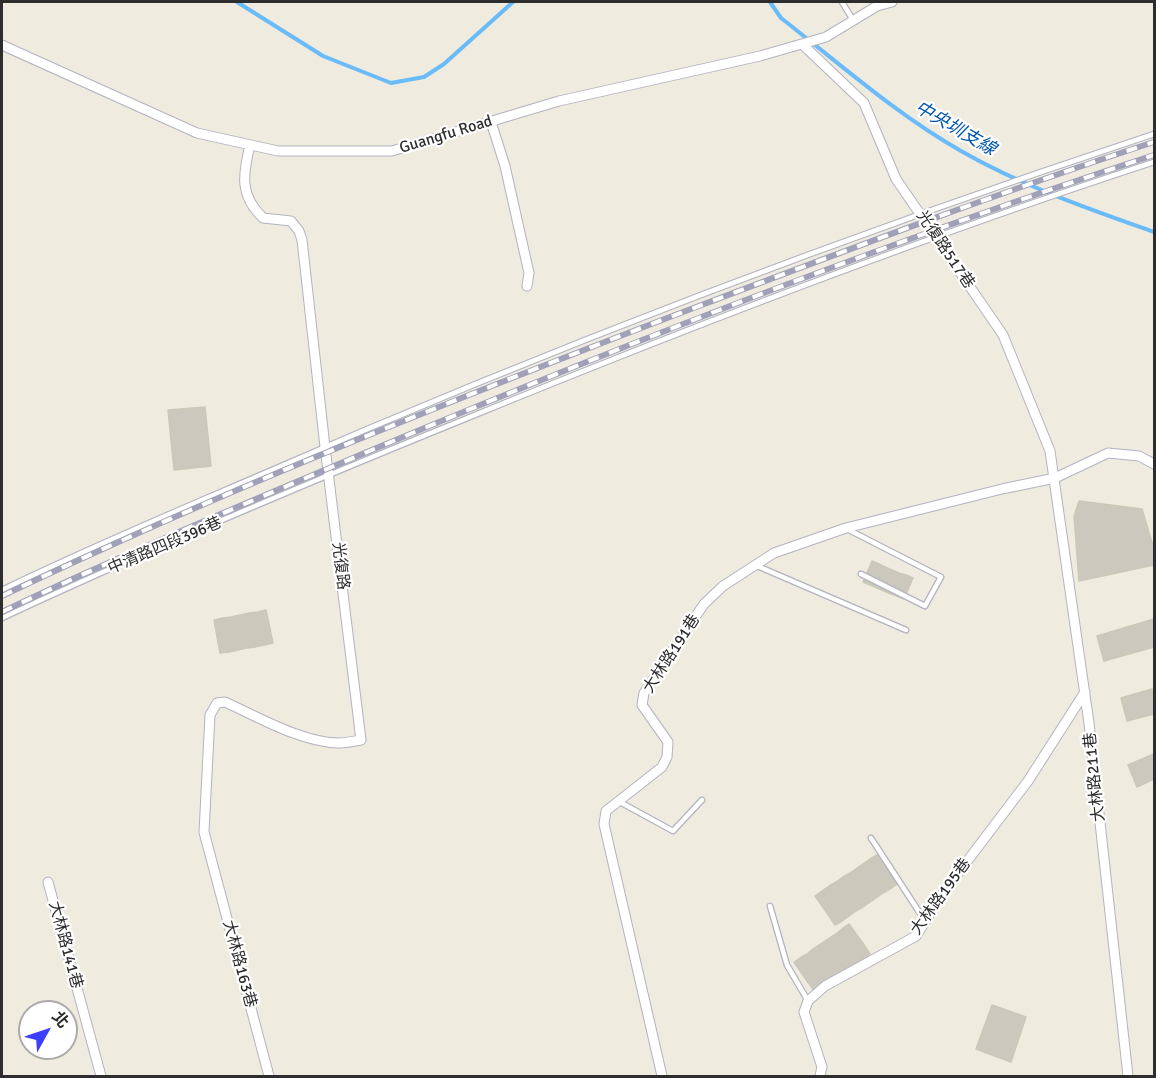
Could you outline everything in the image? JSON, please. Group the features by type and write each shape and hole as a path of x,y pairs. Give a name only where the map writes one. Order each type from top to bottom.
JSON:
{"street":[{"name":"Guangfu Road","path":"2,45 197,133 278,151 392,152 559,101 760,56 826,37 877,6 892,2"},
{"name":"光復路517巷","path":"802,44 864,104 896,178 1002,334 1050,451 1055,478"},
{"path":"491,122 505,166 529,273 527,286"},
{"name":"光復路","path":"204,832 210,715 218,703 225,702 316,740 339,743 361,740 302,240 299,231 291,221 263,218 251,205 244,186 250,145"},
{"name":"大林路191巷","path":"662,1077 604,824 606,810 662,767 667,757 668,742 642,705 644,693 704,604 723,586 774,553 846,528 1055,478 1108,453 1139,456 1155,464"},
{"name":"大林路211巷","path":"1055,478 1085,692 1128,1077"},
{"name":"大林路195巷","path":"808,1001 825,986 916,936 943,893 1028,781 1085,692"},
{"name":"大林路163巷","path":"204,832 269,1077"},
{"name":"大林路141巷","path":"48,882 101,1077"},
{"path":"808,1001 804,1012 822,1067 820,1077"}],"lane":[{"path":"842,2 854,21"},
{"name":"中清路四段396巷","path":"2,590 325,447 533,361 921,214 1155,135"},
{"name":"中清路四段396巷","path":"2,618 329,474 640,347 936,237 1155,162"},
{"path":"846,528 941,577 925,606 861,574"},
{"path":"754,564 906,630"},
{"path":"617,801 673,831 702,800"},
{"path":"871,838 925,921"},
{"path":"770,906 787,965 808,1001"}],"building":[{"path":"205,407 211,466 174,470 168,410"},
{"path":"1079,501 1142,509 1154,549 1154,565 1079,581 1074,516"},
{"path":"872,561 879,564 870,585 863,582"},
{"path":"879,564 885,567 877,588 870,585"},
{"path":"885,567 892,570 884,591 877,588"},
{"path":"892,570 899,573 891,594 884,591"},
{"path":"899,573 906,575 897,596 891,594"},
{"path":"906,575 913,578 904,599 897,596"},
{"path":"266,610 273,643 264,645 258,612"},
{"path":"258,612 264,645 255,647 249,613"},
{"path":"249,613 255,647 247,648 240,615"},
{"path":"240,615 247,648 238,650 231,617"},
{"path":"231,617 238,650 229,652 223,618"},
{"path":"223,618 229,652 220,653 214,620"},
{"path":"1154,619 1154,647 1104,661 1097,636"},
{"path":"1152,689 1154,714 1127,721 1121,698"},
{"path":"1154,754 1154,779 1137,787 1128,765"},
{"path":"877,855 891,875 884,879 870,859"},
{"path":"870,859 884,879 877,884 863,864"},
{"path":"863,864 877,884 870,888 857,868"},
{"path":"857,868 870,888 863,893 850,873"},
{"path":"850,873 863,893 856,897 843,877"},
{"path":"891,875 897,884 890,889 884,879"},
{"path":"843,877 856,897 849,902 836,882"},
{"path":"884,879 890,889 883,893 877,884"},
{"path":"836,882 849,902 843,907 829,886"},
{"path":"877,884 883,893 876,898 870,888"},
{"path":"829,886 843,907 836,911 822,891"},
{"path":"870,888 876,898 870,902 863,893"},
{"path":"822,891 836,911 829,916 815,896"},
{"path":"863,893 870,902 863,907 856,897"},
{"path":"856,897 863,907 856,911 849,902"},
{"path":"849,902 856,911 849,916 843,907"},
{"path":"843,907 849,916 842,921 836,911"},
{"path":"836,911 842,921 835,925 829,916"},
{"path":"849,924 862,942 856,947 843,928"},
{"path":"843,928 856,947 850,951 837,933"},
{"path":"837,933 850,951 844,955 831,937"},
{"path":"831,937 844,955 838,959 825,941"},
{"path":"825,941 838,959 831,964 819,945"},
{"path":"862,942 870,954 864,958 856,947"},
{"path":"819,945 831,964 825,968 813,949"},
{"path":"856,947 864,958 858,962 850,951"},
{"path":"813,949 825,968 819,972 807,954"},
{"path":"850,951 858,962 852,966 844,955"},
{"path":"807,954 819,972 813,976 800,958"},
{"path":"844,955 852,966 845,971 838,959"},
{"path":"800,958 813,976 807,981 794,962"},
{"path":"838,959 845,971 839,975 831,964"},
{"path":"831,964 839,975 833,979 825,968"},
{"path":"825,968 833,979 827,983 819,972"},
{"path":"819,972 827,983 821,988 813,976"},
{"path":"813,976 821,988 815,992 807,981"},
{"path":"992,1005 1026,1017 1011,1062 976,1049"}],"waterway":[{"name":"中央圳支線","path":"237,2 323,56 391,83 424,77 444,64 513,2"},
{"name":"中央圳支線","path":"770,2 781,18 869,88 937,137 984,164 1032,186 1154,232"}],"railway":[{"path":"2,596 165,521 329,451 495,385 907,228 1154,142"},
{"path":"2,612 183,530 367,452 660,333 856,258 1154,155"}]}
